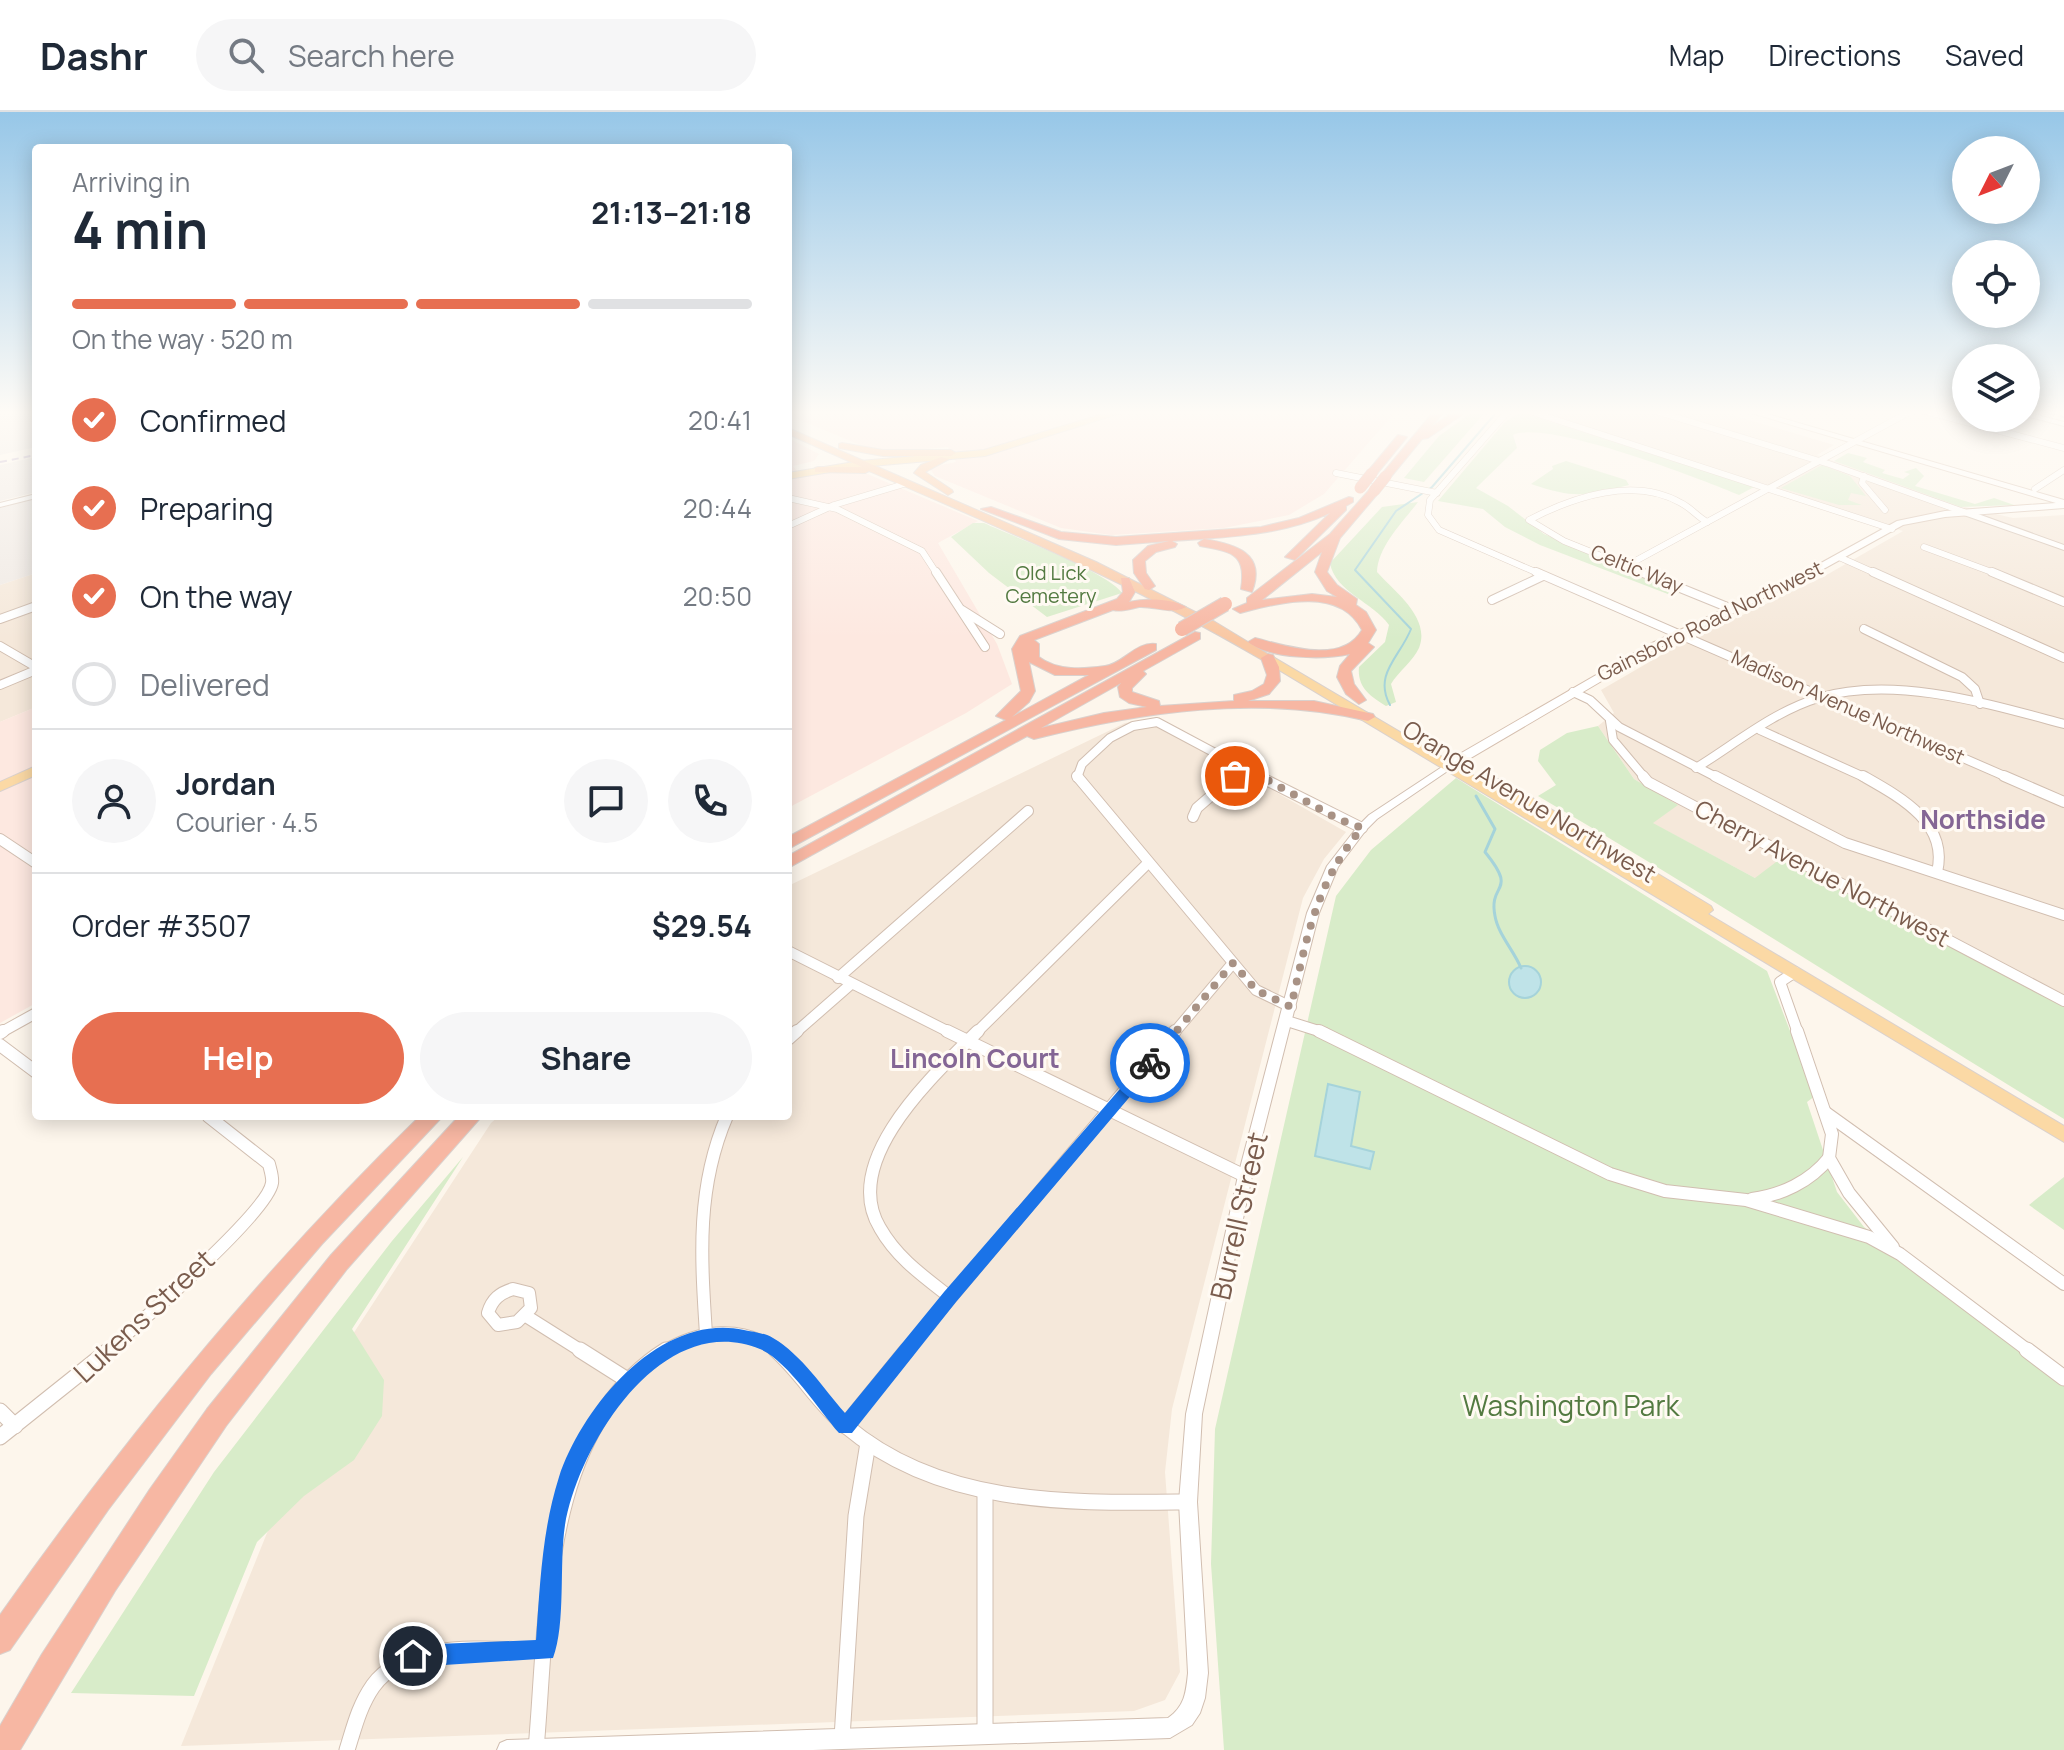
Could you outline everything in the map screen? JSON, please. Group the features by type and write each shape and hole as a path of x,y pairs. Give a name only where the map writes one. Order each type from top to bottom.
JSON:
{"highway":[{"path":"910,486 1179,607 1268,658 1275,677 1268,687 1254,695 1154,704 1134,700 1124,690 1149,662"},
{"path":"925,486 982,510 1059,535 1116,541"},
{"path":"933,486 992,511 1149,586 1255,642 1295,652 1330,654 1356,646 1366,639 1369,630 1358,612 1316,598 1279,598 1234,608"},
{"path":"940,486 948,492"},
{"path":"1234,608 1247,589 1305,546 1361,486"},
{"path":"792,842 1117,665 1234,608 1334,537 1378,486"},
{"path":"1066,546 1261,531 1303,521 1349,500"},
{"path":"1334,537 1334,545 1325,553 1320,566 1322,576 1332,588 1371,615 1378,628 1375,639 1344,668 1346,685 1359,700"},
{"path":"1149,586 1138,568 1146,553 1167,544 1203,542 1227,548 1245,557 1251,569 1247,589"},
{"path":"933,763 1020,702 1029,682 1020,656 1025,639 1122,602 1129,592 1125,581"},
{"path":"1117,665 1084,672 1058,672 1036,663 1030,649 1034,641 1048,633 1127,605 1149,603 1179,607"},
{"path":"792,861 1149,662 1188,633"},
{"path":"986,752 1083,720 1148,710 1300,702 1337,707 1368,717"},
{"path":"0,1640 155,1422 327,1224 429,1120"},
{"path":"3,1750 118,1563 267,1348 359,1237 468,1120"}],"main road":[{"path":"2012,486 2064,502"},
{"path":"2026,486 2064,502"},
{"path":"1892,529 1913,519 2064,502"},
{"path":"1892,529 1979,517 2064,511"},
{"name":"Gainsboro Road Northwest","path":"1454,763 1680,633 1892,529"},
{"name":"Orange Avenue Northwest","path":"1255,642 1359,700 1748,948 1795,972 2064,1135"},
{"name":"Orange Avenue Northwest","path":"1268,658 1454,763"},
{"path":"0,787 32,772"}],"street":[{"path":"792,524 830,507 896,486"},
{"path":"1404,486 1427,491 1432,486"},
{"path":"1765,486 1892,529"},
{"path":"1628,565 1773,486"},
{"path":"1865,486 1885,510"},
{"path":"1893,486 2064,548"},
{"path":"2035,489 2039,486"},
{"name":"Celtic Way","path":"1707,522 1689,512 1681,502 1630,490 1573,498 1529,520 1542,529 1732,609"},
{"name":"Madison Avenue Northwest","path":"1427,491 1427,510 1439,530 2064,802"},
{"path":"0,505 32,497"},
{"path":"792,499 830,507 922,551 985,647"},
{"path":"1924,547 1944,552 2064,602"},
{"path":"1839,557 2064,658"},
{"path":"1492,600 1543,576"},
{"path":"0,619 32,607"},
{"path":"957,607 1000,634"},
{"path":"1864,629 1962,677 1975,689 1980,704"},
{"path":"0,646 32,666"},
{"path":"0,685 32,671"},
{"path":"1573,692 1590,700 1610,721 1845,843 2064,915"},
{"path":"1696,768 1824,696 1905,694 1980,704 2064,724"},
{"name":"Cherry Avenue Northwest","path":"1610,721 1613,740 1648,782 2064,1001"},
{"path":"1362,828 1338,819 1157,722 1126,727 1078,770 1078,782 1147,864 1256,990 1289,1014 1610,1174 1665,1191 1746,1200 1834,1225 1900,1254"},
{"path":"1760,730 1882,787 1910,806 1937,837 1941,857 1937,872"},
{"name":"Burrell Street","path":"985,1734 1170,1728 1182,1723 1194,1705 1198,1673 1188,1502 1194,1414 1245,1176 1322,888 1344,849 1373,817 1454,763"},
{"path":"1193,817 1197,808 1244,767"},
{"path":"838,978 1028,811"},
{"path":"0,839 32,860"},
{"path":"950,1297 927,1282 894,1251 875,1215 871,1176 889,1127 908,1101 1126,881 1147,864"},
{"path":"792,953 1107,1112 1245,1176"},
{"path":"845,1426 1233,963"},
{"path":"1746,1200 1772,1195 1816,1172 1829,1158 1832,1134 1780,982 1795,972"},
{"path":"792,1036 851,984"},
{"path":"0,1033 32,1015"},
{"path":"0,1045 32,1069"},
{"path":"1826,1113 2064,1284"},
{"name":"Lukens Street","path":"0,1437 104,1357 172,1295 262,1202 272,1179 269,1164 213,1120"},
{"path":"706,1334 700,1207 709,1158 725,1120"},
{"path":"1829,1158 1849,1193 1900,1254 2064,1378"},
{"path":"526,1316 629,1381"},
{"path":"536,1749 561,1500 582,1446 629,1381 671,1346 706,1334 739,1334 775,1348 845,1426 868,1443 925,1473 985,1493 1056,1501 1188,1502"},
{"path":"0,1411 15,1426"},
{"path":"842,1738 856,1516 868,1443"},
{"path":"507,1750 985,1734 985,1493"},
{"path":"347,1750 361,1702 373,1683 398,1661 425,1654 545,1650"}],"shaded area":[{"path":"0,486 32,486 32,493 0,501"},
{"path":"792,486 897,486 978,521 938,543 997,644 1012,684 966,713 792,806"},
{"path":"960,486 1331,486 1324,494 1289,515 1224,528 1111,535 1061,528"},
{"path":"1766,486 1906,486 1961,506 2013,518 2064,515 2064,1005 1755,878 1652,823 1677,805 1634,779 1598,726 1614,713 1601,690 1677,646 1823,577 1903,531"},
{"path":"32,499 32,574 0,585 0,508"},
{"path":"32,574 32,709 0,722 0,585"},
{"path":"32,709 32,1005 0,1023 0,722"},
{"path":"1149,720 1346,832 1324,859 1303,898 1172,1409 1165,1472 1180,1672 1165,1700 1134,1711 181,1746 338,1357 491,1123 494,1120 792,1120 792,884 1125,723"}],"green space":[{"path":"1450,486 1478,486 1544,534 1683,591 1673,596 1540,545 1505,527 1483,509 1438,501"},
{"path":"1540,486 1623,486 1580,494"},
{"path":"1717,486 1754,487 1739,495"},
{"path":"1858,486 1866,496 1851,493 1848,500 1862,505 1839,505 1781,488"},
{"path":"1904,486 1916,486 1975,504 1994,498 2014,505 1961,507"},
{"path":"1418,502 1392,535 1378,562 1377,572 1416,616 1421,637 1416,653 1391,684 1396,702 1386,706 1362,685 1359,667 1385,642 1389,625 1339,582 1330,563 1382,507"},
{"name":"Old Lick Cemetery","path":"973,523 984,523 1058,555 1098,575 1122,593 1047,617 989,573 951,537"},
{"path":"1598,726 1634,779 1678,805 1653,823 1755,878 1780,859 2064,1005 2064,1119 1538,796 1556,785 1538,761 1540,750 1567,733"},
{"name":"Washington Park","path":"1456,778 1767,971 1815,1096 1807,1102 1837,1192 1864,1227 2064,1381 2064,1750 1224,1750 1211,1564 1215,1429 1336,896 1371,850"},
{"path":"463,1157 352,1329 384,1380 382,1416 354,1460 304,1496 257,1542 194,1696 71,1693 214,1472 392,1241"},
{"path":"2064,1177 2064,1230 2029,1205"}],"water":[{"path":"1525,966 1536,971 1541,982 1536,993 1525,998 1514,993 1509,982 1514,971"},
{"path":"1328,1084 1360,1092 1351,1146 1374,1152 1370,1169 1315,1156"}],"waterway":[{"path":"1390,705 1386,694 1386,675 1411,629 1355,570 1396,511 1432,486"},
{"path":"1476,796 1495,829 1485,852 1495,865 1501,881 1495,897 1495,916 1521,968"}],"way so far":[{"path":"1150,1063 1233,963 1256,990 1291,1007 1313,913 1322,888 1344,849 1362,828 1338,819 1244,767 1235,776"}],"district":[{"name":"Northside","path":"1983,820"},
{"name":"Lincoln Court","path":"975,1059"}],"route":[{"path":"413,1656 545,1650 556,1526 569,1476 582,1446 618,1393 642,1368 671,1346 688,1338 722,1333 739,1334 766,1343 785,1356 825,1407 845,1426 950,1297 1150,1063"}]}
